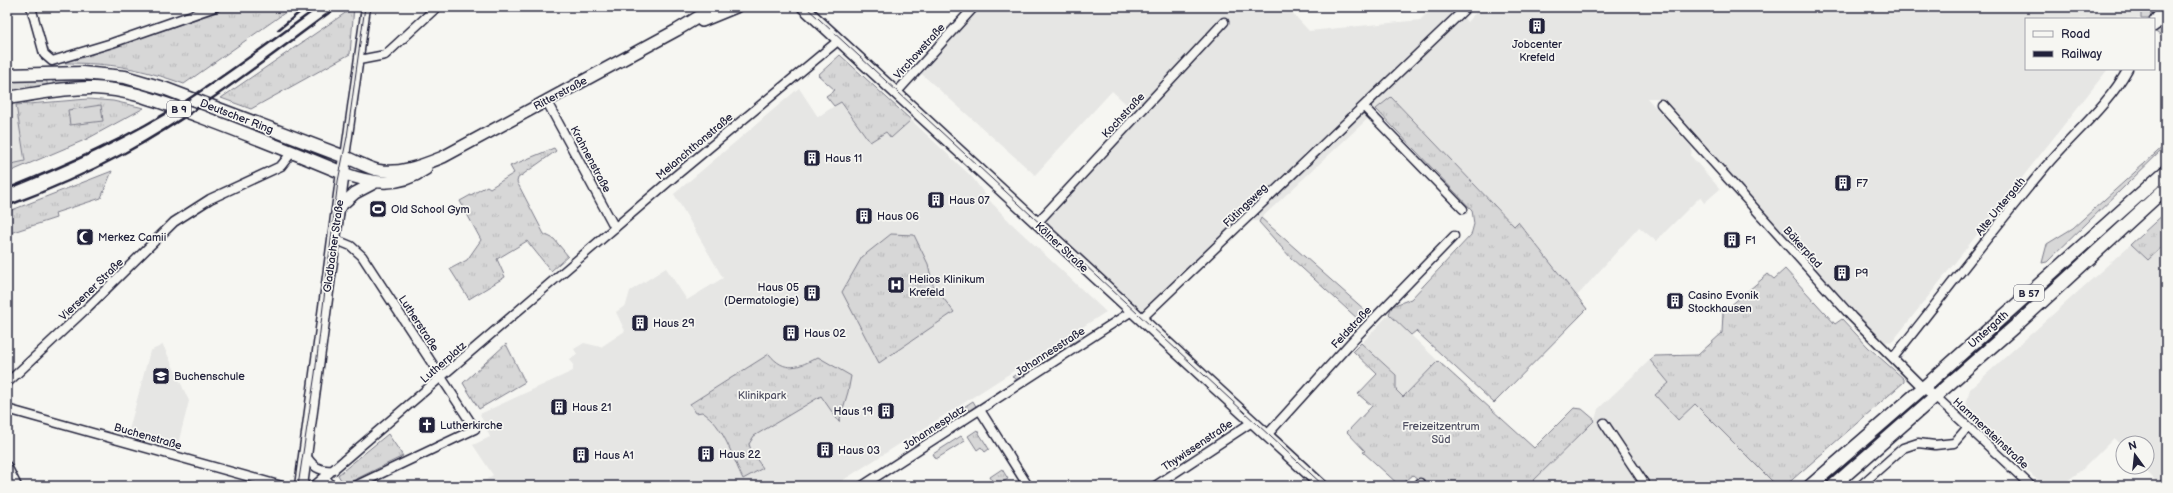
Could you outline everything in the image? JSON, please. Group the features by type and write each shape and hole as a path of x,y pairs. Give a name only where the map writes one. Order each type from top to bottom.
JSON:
{"main road":[{"name":"Ritterstraße","path":"343,173 374,183 400,181 420,172 443,157 677,30 715,7"},
{"name":"Ritterstraße","path":"677,30 736,7"},
{"name":"Kölner Straße","path":"803,7 1322,486"},
{"name":"Deutscher Ring","path":"7,75 82,73 125,77 166,89 345,157"},
{"name":"Deutscher Ring","path":"7,98 94,88 129,92 156,100 343,173"},
{"name":"Ritterstraße","path":"345,157 377,170 394,171 420,166 443,157"},
{"name":"Gladbacher Straße","path":"300,486 345,157"},
{"name":"Untergath","path":"1810,486 2166,171"},
{"path":"338,208 355,193 374,183"},
{"name":"Untergath","path":"1833,486 1936,397 2166,188"}],"street":[{"path":"31,7 47,58 57,61 213,7"},
{"name":"Gladbacher Straße","path":"345,157 366,7"},
{"path":"359,60 385,55 437,7"},
{"name":"Virchowstraße","path":"896,93 974,7"},
{"path":"2155,19 2164,7"},
{"name":"Fütingsweg","path":"1141,319 1466,8"},
{"path":"2155,26 2166,18"},
{"name":"Kochstraße","path":"1037,223 1224,22"},
{"name":"Melanchthonstraße","path":"566,271 839,40"},
{"name":"Alte Untergath","path":"1893,358 2046,166 2088,122 2113,91 2127,70"},
{"name":"Krahnenstraße","path":"546,100 615,228"},
{"name":"Bäkerpfad","path":"1661,104 1852,318 1922,388 1936,397"},
{"path":"1364,107 1463,209"},
{"name":"Viersener Straße","path":"7,382 88,308 174,222 210,198 281,166 292,152"},
{"name":"Feldstraße","path":"1267,435 1354,340 1454,236"},
{"name":"Lutherstraße","path":"334,239 352,246 362,256 475,430 355,486"},
{"name":"Lutherplatz","path":"314,486 566,271"},
{"name":"Johannesstraße","path":"980,410 1132,311"},
{"name":"Hammersteinstraße","path":"1936,397 1967,428 2031,486"},
{"name":"Buchenstraße","path":"7,409 282,486"},
{"name":"Johannesplatz","path":"866,485 980,410 1028,486"},
{"name":"Thywissenstraße","path":"1155,486 1252,422"},
{"path":"1604,423 1646,486"},
{"path":"1860,486 1903,448 1918,442 1935,445 1954,442 1967,428"},
{"path":"305,454 310,462 318,469 325,471 334,470"},
{"path":"7,466 17,486"},
{"path":"325,478 332,486"}],"shaded area":[{"path":"971,7 1287,7 1309,31 1420,20 1433,7 1456,7 1467,22 1481,7 2141,7 2142,12 2141,18 2025,18 2025,70 2107,70 1893,341 1886,342 1847,308 1663,98 1647,98 1692,148 1691,156 1720,189 1704,203 1700,197 1656,241 1639,227 1577,296 1518,222 1514,226 1391,97 1258,221 1237,221 1141,312 1038,217 1135,112 1112,91 1035,175 915,68"},
{"name":"Helios Klinikum Krefeld","path":"799,88 818,117 840,102 870,141 886,132 891,138 911,120 972,177 990,201 1011,223 1106,312 834,486 477,486 493,475 473,445 490,437 480,414 573,371 573,365 570,359 577,354 574,349 584,343 601,347 625,331 616,312 626,305 630,291 666,268 687,300 723,278 674,194"},
{"path":"16,105 25,161 7,165 7,106"},
{"path":"2166,243 2166,480 2160,485 2150,475 2155,475 2155,435 2115,435 2115,439 2114,438 2084,468 2061,486 2044,486 1973,422 1966,405 1970,389 2131,244 2148,260"},
{"path":"1389,314 1438,361 1403,397 1396,390 1396,375 1362,343"},
{"name":"Buchenschule","path":"163,345 189,401 178,444 129,430 150,351"},
{"path":"1650,360 1669,383 1656,395 1678,420 1695,404 1773,482 1769,486 1528,486 1595,420 1598,409"}],"green space":[{"path":"225,7 293,7 184,84 139,70 111,65 63,63 63,61 74,57 75,60 217,12"},
{"path":"354,7 350,54 251,109 221,98"},
{"path":"2141,7 2166,7 2166,39 2155,32 2155,18 2141,18"},
{"path":"840,55 911,120 891,138 886,132 870,142 841,102 834,106 826,96 835,90 818,75"},
{"path":"46,77 48,88 7,94 7,79"},
{"path":"52,77 120,81 167,94 163,97 140,90 54,87"},
{"path":"1391,97 1514,226 1518,222 1587,309 1494,403 1416,331 1411,335 1389,314 1392,306 1411,299 1471,235 1474,224 1472,210 1376,109"},
{"path":"88,99 113,101 144,108 87,139 7,173 7,165 25,161 16,105"},
{"path":"101,105 103,121 70,125 68,110"},
{"path":"2166,144 2166,146 2047,262 2042,263 2047,244 2073,228"},
{"path":"554,148 556,151 518,178 517,182 544,234 554,239 568,256 551,271 527,241 497,259 505,277 469,299 450,269 467,260 481,240 460,201 487,186 490,188 514,173 510,166"},
{"path":"112,171 101,198 55,213 56,218 7,234 7,212"},
{"path":"2166,212 2166,243 2148,260 2131,244"},
{"path":"1261,218 1366,311 1359,320 1291,258 1259,222"},
{"path":"891,234 914,235 928,264 933,285 954,312 879,363 842,292 862,257"},
{"path":"1785,269 1835,324 1842,319 1868,347 1904,379 1904,382 1785,486 1769,486 1773,482 1695,404 1678,420 1655,395 1669,383 1650,360 1655,356 1698,355 1722,333 1723,312 1768,274 1774,279"},
{"path":"1081,332 1084,336 1018,380 1012,377"},
{"name":"Freizeitzentrum Süd","path":"1361,343 1396,375 1396,390 1403,397 1438,361 1534,448 1574,408 1582,409 1595,420 1528,486 1426,486 1413,475 1400,486 1363,452 1365,451 1347,432 1372,406 1358,394 1377,374 1353,351"},
{"path":"506,344 525,382 479,409 463,383"},
{"name":"Klinikpark","path":"769,354 781,364 792,367 805,364 818,357 851,376 848,392 839,422 821,396 754,436 749,444 752,453 763,468 743,479 722,433 710,418 702,412 696,413 690,404"},
{"path":"973,401 977,408 970,412 968,409 918,441 919,444 915,447 912,441"},
{"path":"977,430 989,449 985,452 981,447 977,450 968,436"},
{"path":"388,434 403,456 344,485 338,475"},
{"path":"961,436 965,441 936,459 933,454"},
{"path":"1002,469 1008,479 995,486 990,477"}],"tram line":[{"path":"298,486 315,374 338,181 347,137 365,7"},
{"path":"806,7 1324,486"}],"railway":[{"path":"278,30 306,7"},
{"path":"7,189 99,149 144,126 204,89 318,7"},
{"path":"7,206 81,175 151,138 206,103 337,7"}],"place":[{"name":"Jobcenter Krefeld","path":"1537,26"},
{"name":"Haus 11","path":"812,158"},
{"name":"F7","path":"1843,183"},
{"name":"Haus 07","path":"936,200"},
{"name":"Old School Gym","path":"378,209"},
{"name":"Haus 06","path":"864,216"},
{"name":"Merkez Camii","path":"85,237"},
{"name":"F1","path":"1732,240"},
{"name":"P9","path":"1842,273"},
{"name":"Helios Klinikum Krefeld","path":"896,285"},
{"name":"Haus 05 (Dermatologie)","path":"812,293"},
{"name":"Casino Evonik Stockhausen","path":"1675,301"},
{"name":"Haus 29","path":"640,323"},
{"name":"Haus 02","path":"791,333"},
{"name":"Buchenschule","path":"161,376"},
{"name":"Haus 21","path":"559,407"},
{"name":"Haus 19","path":"886,411"},
{"name":"Lutherkirche","path":"427,425"},
{"name":"Haus 03","path":"825,450"},
{"name":"Haus 22","path":"706,454"},
{"name":"Haus A1","path":"581,455"}]}
